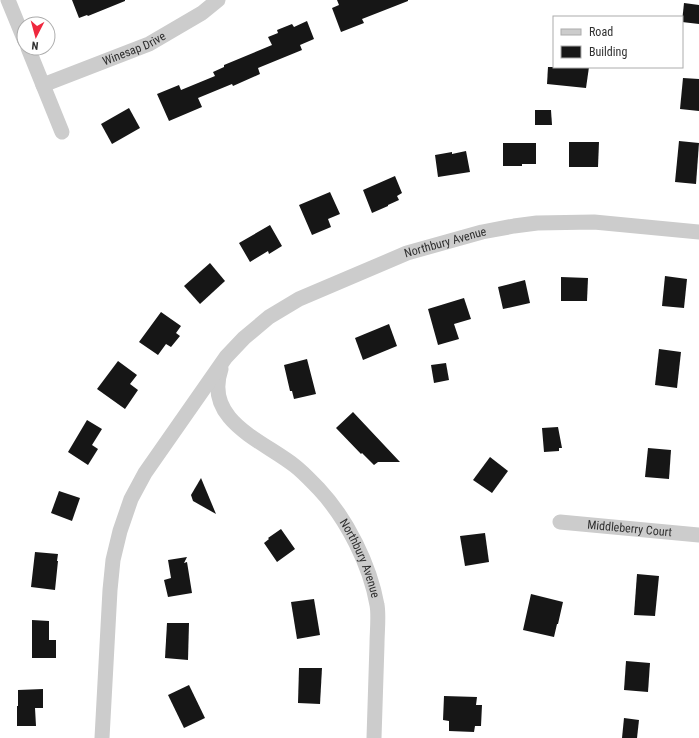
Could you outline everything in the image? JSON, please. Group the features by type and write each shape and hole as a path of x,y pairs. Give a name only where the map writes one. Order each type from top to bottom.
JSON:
{"street":[{"path":"8,0 16,19"},
{"name":"Winesap Drive","path":"43,85 149,44 202,13 218,0"},
{"path":"31,56 62,132"},
{"name":"Northbury Avenue","path":"374,738 378,606 370,578 358,546 341,517 320,490 295,466 243,431 231,420 222,407 218,392 219,376 226,357 244,338 269,318 299,299 406,253 482,232 537,223 594,222 699,232"},
{"name":"Northbury Avenue","path":"102,738 110,590 113,560 120,531 131,499 145,473 224,363"},
{"name":"Middleberry Court","path":"560,522 699,534"}],"building":[{"path":"72,0 125,1 88,16 79,18"},
{"path":"337,0 408,1 362,19 364,23 341,32 332,8 339,5"},
{"path":"684,3 699,5 699,24 683,22"},
{"path":"307,21 314,39 300,45 302,50 258,68 260,74 233,86 232,84 198,98 202,107 169,121 157,94 179,85 181,90 215,76 213,72 224,67 224,65 272,45 268,37 278,33 277,30 292,24 294,27"},
{"path":"548,67 589,68 586,88 547,84"},
{"path":"683,78 699,79 699,111 680,109"},
{"path":"129,108 140,128 112,144 101,124"},
{"path":"535,110 551,110 552,125 535,125"},
{"path":"679,141 699,143 696,184 675,182"},
{"path":"569,142 599,142 598,167 569,167"},
{"path":"503,143 536,143 536,164 503,166"},
{"path":"466,151 470,172 438,177 435,155"},
{"path":"395,176 402,193 397,196 399,200 372,213 363,190"},
{"path":"330,192 340,214 328,219 331,227 312,235 299,205"},
{"path":"270,225 282,246 269,254 268,251 250,262 239,243"},
{"path":"210,263 225,281 200,304 184,286"},
{"path":"665,276 687,279 684,308 662,306"},
{"path":"561,277 588,278 587,301 561,301"},
{"path":"525,280 530,303 503,309 498,287"},
{"path":"464,298 471,319 454,324 459,339 438,345 428,309"},
{"path":"161,312 181,326 176,333 180,336 171,347 166,344 158,355 139,342"},
{"path":"389,324 397,346 363,360 355,338"},
{"path":"659,349 681,352 677,388 655,385"},
{"path":"307,359 316,394 294,399 292,391 290,391 284,365"},
{"path":"118,361 137,375 130,384 138,390 125,409 97,389"},
{"path":"446,363 449,380 434,383 431,365"},
{"path":"353,412 400,462 378,462 374,465 336,428"},
{"path":"87,420 102,429 92,445 98,449 88,465 68,452"},
{"path":"558,427 562,448 559,448 559,451 544,452 542,428"},
{"path":"648,448 671,450 669,479 645,477"},
{"path":"490,457 508,471 492,493 473,480"},
{"path":"201,478 216,514 193,501 191,495"},
{"path":"59,491 80,498 72,521 51,513"},
{"path":"281,529 295,549 277,562 264,543 269,539 268,538"},
{"path":"485,533 489,562 465,566 460,536"},
{"path":"35,552 58,554 55,590 31,587"},
{"path":"187,557 184,563 187,562 192,593 168,597 164,580 171,578 168,560"},
{"path":"637,574 659,576 655,616 634,615"},
{"path":"531,594 563,602 554,637 523,630"},
{"path":"314,599 320,635 297,639 291,602"},
{"path":"32,620 49,621 49,640 56,640 56,658 32,658"},
{"path":"167,623 189,623 188,660 165,658"},
{"path":"626,661 650,663 648,692 624,690"},
{"path":"299,668 322,668 320,704 298,703"},
{"path":"189,685 205,718 184,728 168,695"},
{"path":"43,689 43,708 35,708 36,726 17,726 18,690"},
{"path":"444,696 477,697 476,705 482,705 481,726 475,726 474,732 449,731 449,721 443,720"},
{"path":"624,718 639,720 637,738 622,738"}]}
